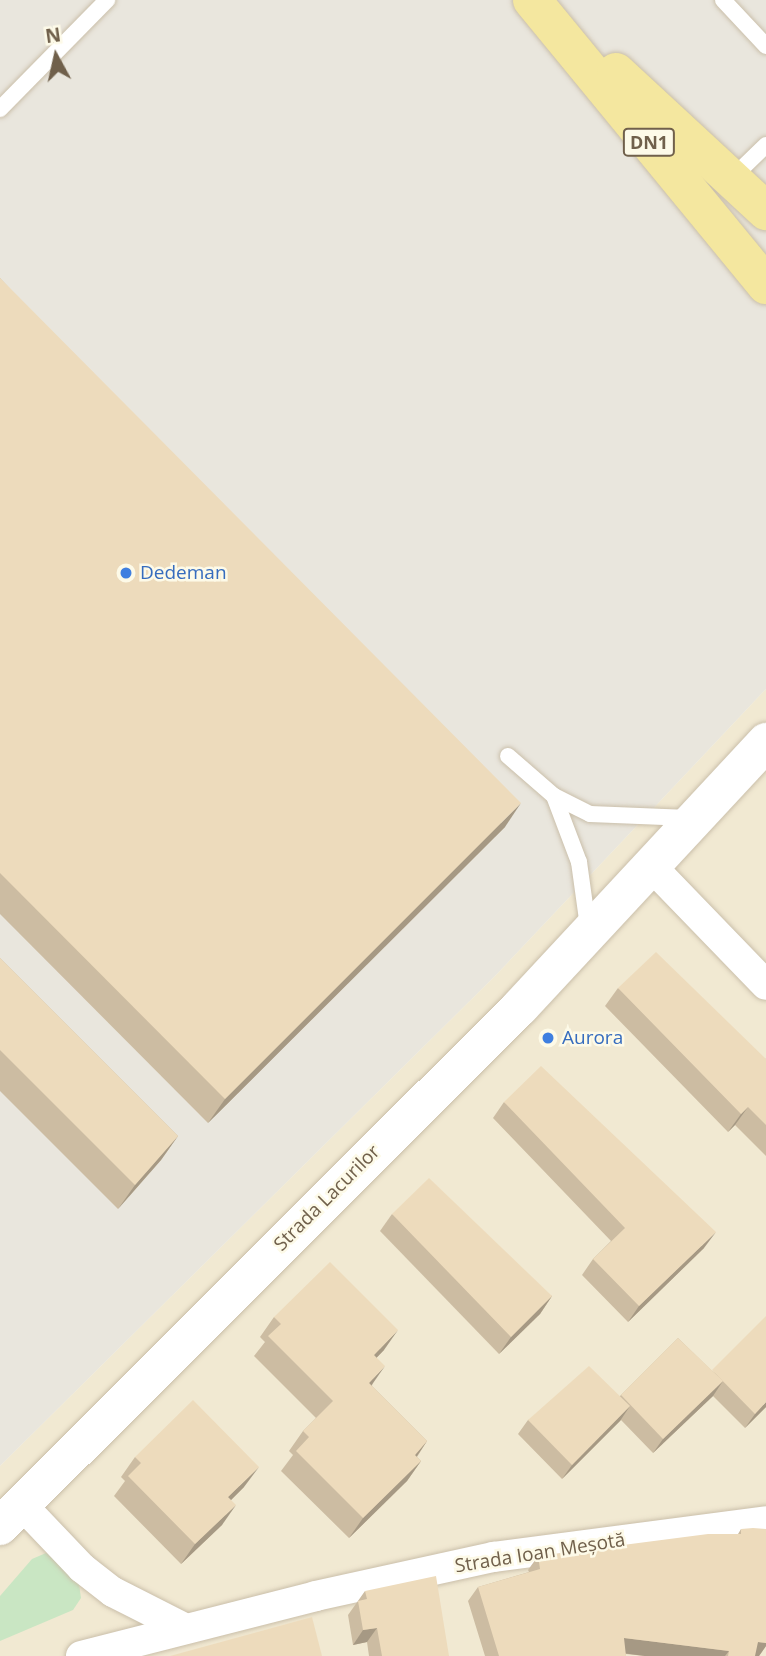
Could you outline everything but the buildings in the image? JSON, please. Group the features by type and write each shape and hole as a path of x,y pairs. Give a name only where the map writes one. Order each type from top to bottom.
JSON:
{"main road":[{"name":"DN1","path":"534,0 733,177 766,211"},
{"name":"DN1","path":"534,0 766,285"}],"street":[{"name":"Strada Lacurilor","path":"11,1516 589,932 766,742"},
{"path":"651,866 766,985"},
{"path":"11,1516 113,1592 184,1628"},
{"name":"Strada Ioan Meșotă","path":"184,1628 494,1557 766,1521"},
{"path":"80,1656 184,1628"}],"lane":[{"path":"0,109 107,0"},
{"path":"723,0 766,46"},
{"path":"733,177 766,145"},
{"path":"508,756 554,796 603,817 696,817"},
{"path":"554,796 579,862 589,932"}],"shaded area":[{"path":"0,0 766,0 766,689 496,975 0,1466"},
{"path":"766,689 766,1656 0,1656 0,1466 496,975"}],"green space":[{"path":"46,1553 63,1562 79,1584 81,1598 73,1610 0,1641 0,1596 32,1559"}],"place":[{"name":"Dedeman","path":"126,573"},
{"name":"Aurora","path":"548,1038"}]}
